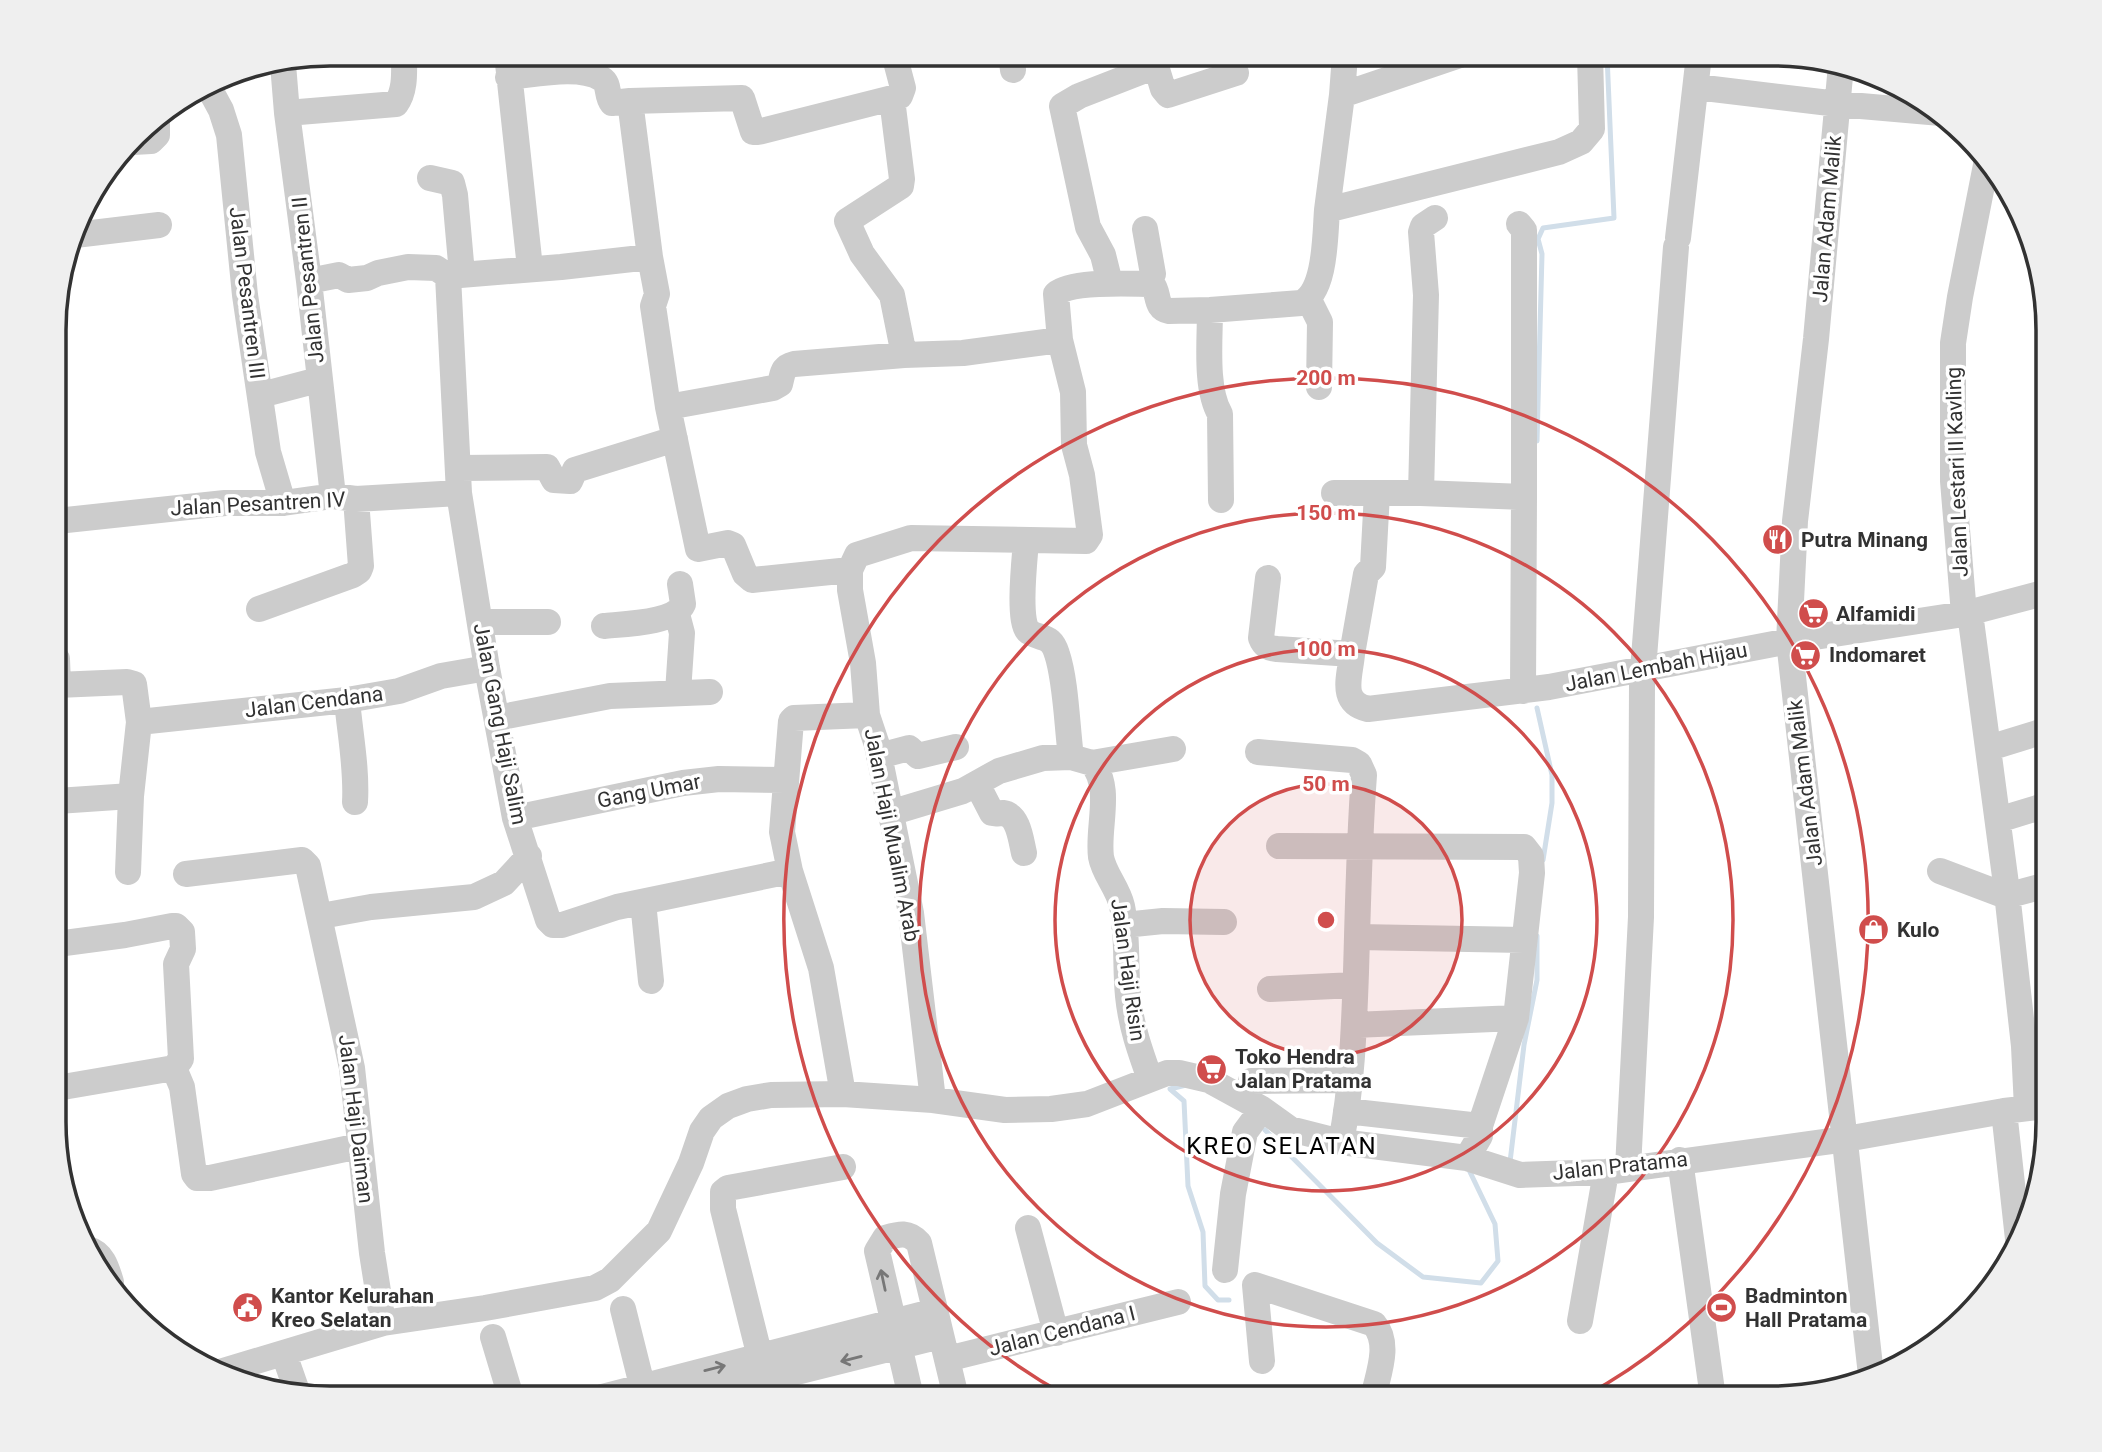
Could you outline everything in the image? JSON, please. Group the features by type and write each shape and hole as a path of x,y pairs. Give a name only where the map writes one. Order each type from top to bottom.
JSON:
{"street":[{"path":"287,113 396,104 404,80 404,66"},
{"path":"530,268 508,66 574,71 599,77 607,84"},
{"path":"605,66 609,99 612,103 742,98 753,132 900,96 903,88 897,66"},
{"path":"1110,283 1103,255 1088,227 1061,108 1079,96 1145,66"},
{"path":"1159,66 1163,89 1168,95 1236,73"},
{"path":"630,102 648,251 657,293 653,306 668,407 698,549 721,544 733,545 745,574 752,580 849,570 857,555 911,538 1083,543 1089,539 1082,475 1074,445 1073,392 1060,340 1056,293 1063,289 1110,283 1154,285 1163,310 1210,310 1301,303 1309,300 1314,293 1322,263 1344,66"},
{"path":"1342,95 1428,66"},
{"path":"1327,210 1559,152 1581,142 1592,129 1590,66"},
{"path":"1580,1321 1617,1170 1641,917 1643,669 1677,243 1698,66"},
{"name":"Jalan Pesantren II","path":"259,609 353,575 359,571 361,565 318,380 284,71"},
{"name":"Jalan Adam Malik","path":"1840,75 1816,339 1795,522 1789,641 1870,1366"},
{"path":"1696,87 1918,111"},
{"name":"Jalan Pesantren III","path":"213,95 229,135 245,295 268,452 282,503"},
{"path":"892,99 901,186 847,221 862,254 892,295 904,355"},
{"path":"147,141 158,135 158,131"},
{"name":"Jalan Lestari II Kavling","path":"1984,174 1953,343 1953,481 1967,613 1989,748 2024,1046 2026,1108 2020,1212"},
{"name":"Jalan Gang Haji Salim","path":"430,178 452,183 455,195 459,481 487,668 515,818 548,920 553,925 562,925 643,902 790,872"},
{"path":"1421,494 1426,295 1421,232 1423,226 1435,218"},
{"path":"1520,224 1524,230 1525,268 1523,691"},
{"path":"85,234 159,225"},
{"path":"1144,284 1153,274 1145,229"},
{"path":"309,281 339,275 348,280 367,278 408,267 436,268 455,275 561,267 648,251"},
{"path":"1309,300 1320,322 1319,387"},
{"path":"1210,310 1211,380 1215,406 1220,414 1221,500"},
{"path":"668,407 773,388 780,384 782,371 794,364 963,353 1060,340"},
{"path":"261,395 318,380"},
{"name":"Jalan Pesantren IV","path":"66,520 225,503 282,503 344,498 547,467 554,481 570,481 575,470 675,439"},
{"path":"1334,493 1524,497"},
{"path":"1268,578 1261,638 1268,648 1352,654 1366,574 1373,567 1377,493"},
{"name":"Jalan Haji Risin","path":"1026,541 1024,624 1029,632 1051,641 1058,657 1082,760 1098,772 1103,793 1100,828 1102,862 1116,887 1124,925 1132,1024 1150,1079"},
{"name":"Jalan Haji Mualim Arab","path":"849,570 863,663 867,715 879,755 911,913 933,1100"},
{"path":"604,626 649,622 677,614 683,604 680,584"},
{"name":"Jalan Lembah Hijau","path":"1352,654 1348,690 1350,699 1355,705 1368,709 1523,691 1789,641 1967,613 2036,595"},
{"path":"677,614 682,633 678,692"},
{"path":"480,622 548,622"},
{"name":"Jalan Cendana","path":"139,722 347,700 399,691 441,676 487,668"},
{"path":"66,677 134,684 139,722 131,796 128,872"},
{"path":"496,718 610,696 710,692"},
{"path":"347,700 356,778 355,802"},
{"path":"843,1094 821,968 790,872 782,832 785,780 791,721 794,718 867,715"},
{"path":"1989,748 2036,733"},
{"path":"879,755 909,748 918,756 956,747"},
{"path":"890,813 977,784 999,771 1043,758 1082,760 1173,749"},
{"path":"1258,752 1352,760 1359,764 1364,775 1354,1025 1341,1142"},
{"name":"Gang Umar","path":"515,818 683,783 719,779 785,780"},
{"path":"977,784 992,813 1011,816 1016,823 1024,853"},
{"path":"66,800 131,796"},
{"path":"1998,820 2036,808"},
{"path":"1279,846 1524,847 1531,856 1532,873 1516,1018 1480,1126 1480,1136 1467,1157"},
{"path":"321,916 371,907 474,897 504,883 529,856"},
{"name":"Jalan Haji Daiman","path":"186,874 302,860 310,869 352,1068 359,1146 383,1323"},
{"path":"1940,871 2006,896 2036,889"},
{"path":"643,902 650,981"},
{"path":"1124,925 1163,921 1224,922"},
{"path":"66,943 176,926 183,949 176,964 181,1059 174,1068 66,1086"},
{"path":"1357,937 1524,940"},
{"path":"1270,989 1355,985"},
{"path":"1354,1025 1516,1018"},
{"path":"174,1068 182,1087 194,1174 201,1179 359,1146"},
{"name":"Jalan Pratama","path":"235,1368 383,1323 595,1288 610,1280 659,1230 691,1163 702,1131 711,1118 728,1106 771,1095 843,1094 933,1100 1005,1110 1051,1109 1087,1104 1167,1073 1189,1075 1209,1080 1262,1109 1290,1129 1341,1142 1467,1157 1520,1175 1617,1170 1846,1139 2026,1108"},
{"path":"1251,1080 1349,1080"},
{"path":"1225,1270 1233,1194 1245,1132 1262,1109"},
{"path":"1346,1111 1480,1126"},
{"path":"1680,1160 1711,1386"},
{"path":"765,1378 721,1199 723,1192 728,1188 843,1167"},
{"path":"1028,1228 1056,1333"},
{"path":"908,1386 877,1251 885,1238 903,1233 911,1235 919,1243 953,1386"},
{"path":"1262,1362 1255,1285 1374,1324 1380,1331 1383,1347 1375,1386"},
{"name":"Jalan Cendana I","path":"765,1378 895,1335 1056,1333 1178,1302"},
{"path":"623,1309 642,1386"},
{"path":"493,1338 508,1386"},
{"path":"284,1354 294,1383"},
{"path":"696,1386 765,1378"},
{"path":"736,1386 765,1378"}],"waterway":[{"path":"1537,441 1542,254 1538,239 1543,228 1614,218 1607,66"},
{"path":"1537,708 1552,775 1552,803 1543,860"},
{"path":"1510,1162 1524,1045 1537,980 1537,936"},
{"path":"1186,1085 1170,1089 1184,1101 1188,1186 1203,1232 1205,1286 1218,1300 1229,1300"},
{"path":"1265,1130 1377,1243 1423,1277 1481,1283 1498,1261 1495,1224 1470,1172"}],"place":[{"name":"Putra Minang","path":"1778,540"},
{"name":"Alfamidi","path":"1813,614"},
{"name":"Indomaret","path":"1806,655"},
{"name":"Kulo","path":"1874,930"},
{"name":"Toko Hendra Jalan Pratama","path":"1212,1069"},
{"name":"Kantor Kelurahan Kreo Selatan","path":"248,1308"},
{"name":"Badminton Hall Pratama","path":"1722,1308"}],"district":[{"name":"KREO SELATAN","path":"1282,1146"}]}
